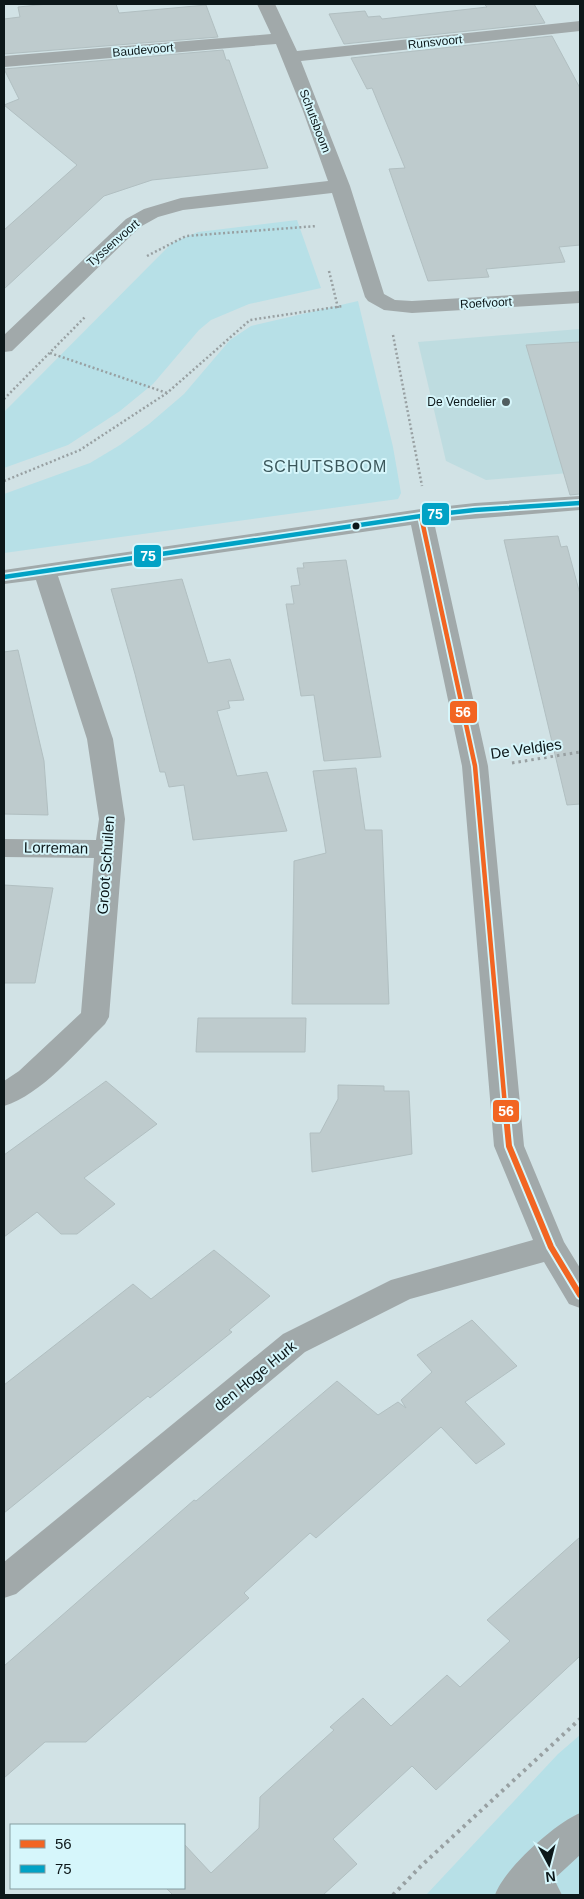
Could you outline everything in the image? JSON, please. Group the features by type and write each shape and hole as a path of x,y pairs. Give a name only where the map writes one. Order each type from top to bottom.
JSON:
{"street":[{"name":"Schutsboom","path":"266,4 283,38 383,301"},
{"name":"Runsvoort","path":"290,57 579,20"},
{"name":"Baudevoort","path":"4,61 283,38"},
{"name":"Tyssenvoort","path":"4,346 13,324 133,223 151,213 181,204 340,186"},
{"name":"Roefvoort","path":"383,301 412,307 580,297"},
{"path":"4,578 421,516 475,510 580,503"},
{"path":"421,516 475,766 509,1146 551,1247 580,1294"},
{"name":"Groot Schuilen","path":"4,1095 28,1079 95,1017 112,819 100,739 45,572"},
{"name":"Lorreman","path":"4,848 108,849"},
{"name":"den Hoge Hurk","path":"4,1583 294,1343 402,1289 551,1247"},
{"path":"528,1889 580,1831"}],"path":[{"path":"144,257 186,236 317,226"},
{"path":"4,481 80,450 167,392 250,320 383,301 422,487"},
{"path":"4,399 90,312"},
{"path":"13,324 50,353 167,392"},
{"name":"De Veldjes","path":"475,766 528,762 580,752"},
{"path":"394,1895 421,1866 580,1719"}],"shaded area":[{"path":"297,220 321,288 249,304 211,320 199,330 153,384 120,411 68,445 4,468 4,412 172,243 198,232"},
{"path":"358,301 393,447 401,493 398,499 4,553 4,494 90,463 120,445 149,424 184,394 230,340 251,326"},
{"name":"De Vendelier","path":"580,329 580,472 486,480 446,461 418,342"},
{"path":"580,1735 580,1895 426,1895 558,1754"}],"building":[{"path":"48,4 116,4 119,13 206,5 218,37 4,54 4,19 20,17 18,7"},
{"path":"484,4 534,4 545,23 344,44 329,14 365,11 368,17 380,16 382,19 487,7"},
{"path":"552,36 580,88 580,245 559,247 565,262 486,269 489,277 428,281 389,169 405,168 372,88 367,89 351,58"},
{"path":"223,50 226,60 229,60 268,168 152,180 104,196 4,289 4,230 77,165 4,105 19,99 4,69"},
{"path":"580,342 580,494 570,495 526,345"},
{"path":"558,536 561,547 567,546 580,594 580,804 567,805 504,540"},
{"path":"346,560 381,757 324,761 314,695 301,696 286,604 294,604 291,586 300,585 297,568 304,568 303,563"},
{"path":"182,579 208,663 230,659 244,700 228,701 230,708 217,711 237,776 267,772 287,831 193,840 184,785 169,787 165,772 160,772 111,589"},
{"path":"18,650 44,761 48,815 4,814 4,652"},
{"path":"356,768 365,830 382,830 389,1004 292,1004 294,861 326,853 313,771"},
{"path":"4,885 53,888 35,983 4,983"},
{"path":"198,1018 306,1018 305,1052 196,1052"},
{"path":"106,1081 157,1124 84,1178 115,1204 77,1234 61,1234 37,1212 4,1237 4,1155"},
{"path":"338,1085 384,1086 384,1091 409,1091 412,1154 312,1172 310,1133 320,1133 338,1099"},
{"path":"214,1250 270,1296 229,1330 232,1332 150,1398 148,1396 4,1513 4,1385 133,1284 151,1299"},
{"path":"472,1320 517,1366 465,1402 505,1444 476,1464 441,1427 316,1538 310,1533 244,1593 249,1598 86,1742 45,1742 4,1778 4,1666 194,1500 196,1501 337,1381 378,1415 398,1402 406,1408 401,1400 432,1372 417,1355"},
{"path":"580,1537 580,1656 436,1790 412,1766 333,1839 357,1864 323,1895 173,1895 167,1889 185,1889 185,1845 211,1873 259,1828 260,1797 334,1730 330,1727 363,1698 391,1726 447,1675 460,1687 510,1641 487,1620"}],"transit line":[{"name":"75","path":"4,577 421,516 475,510 580,503"},
{"name":"56","path":"421,516 475,766 509,1146 551,1247 580,1295"}],"place":[{"name":"De Vendelier","path":"506,402"}],"district":[{"name":"SCHUTSBOOM","path":"325,466"}]}
